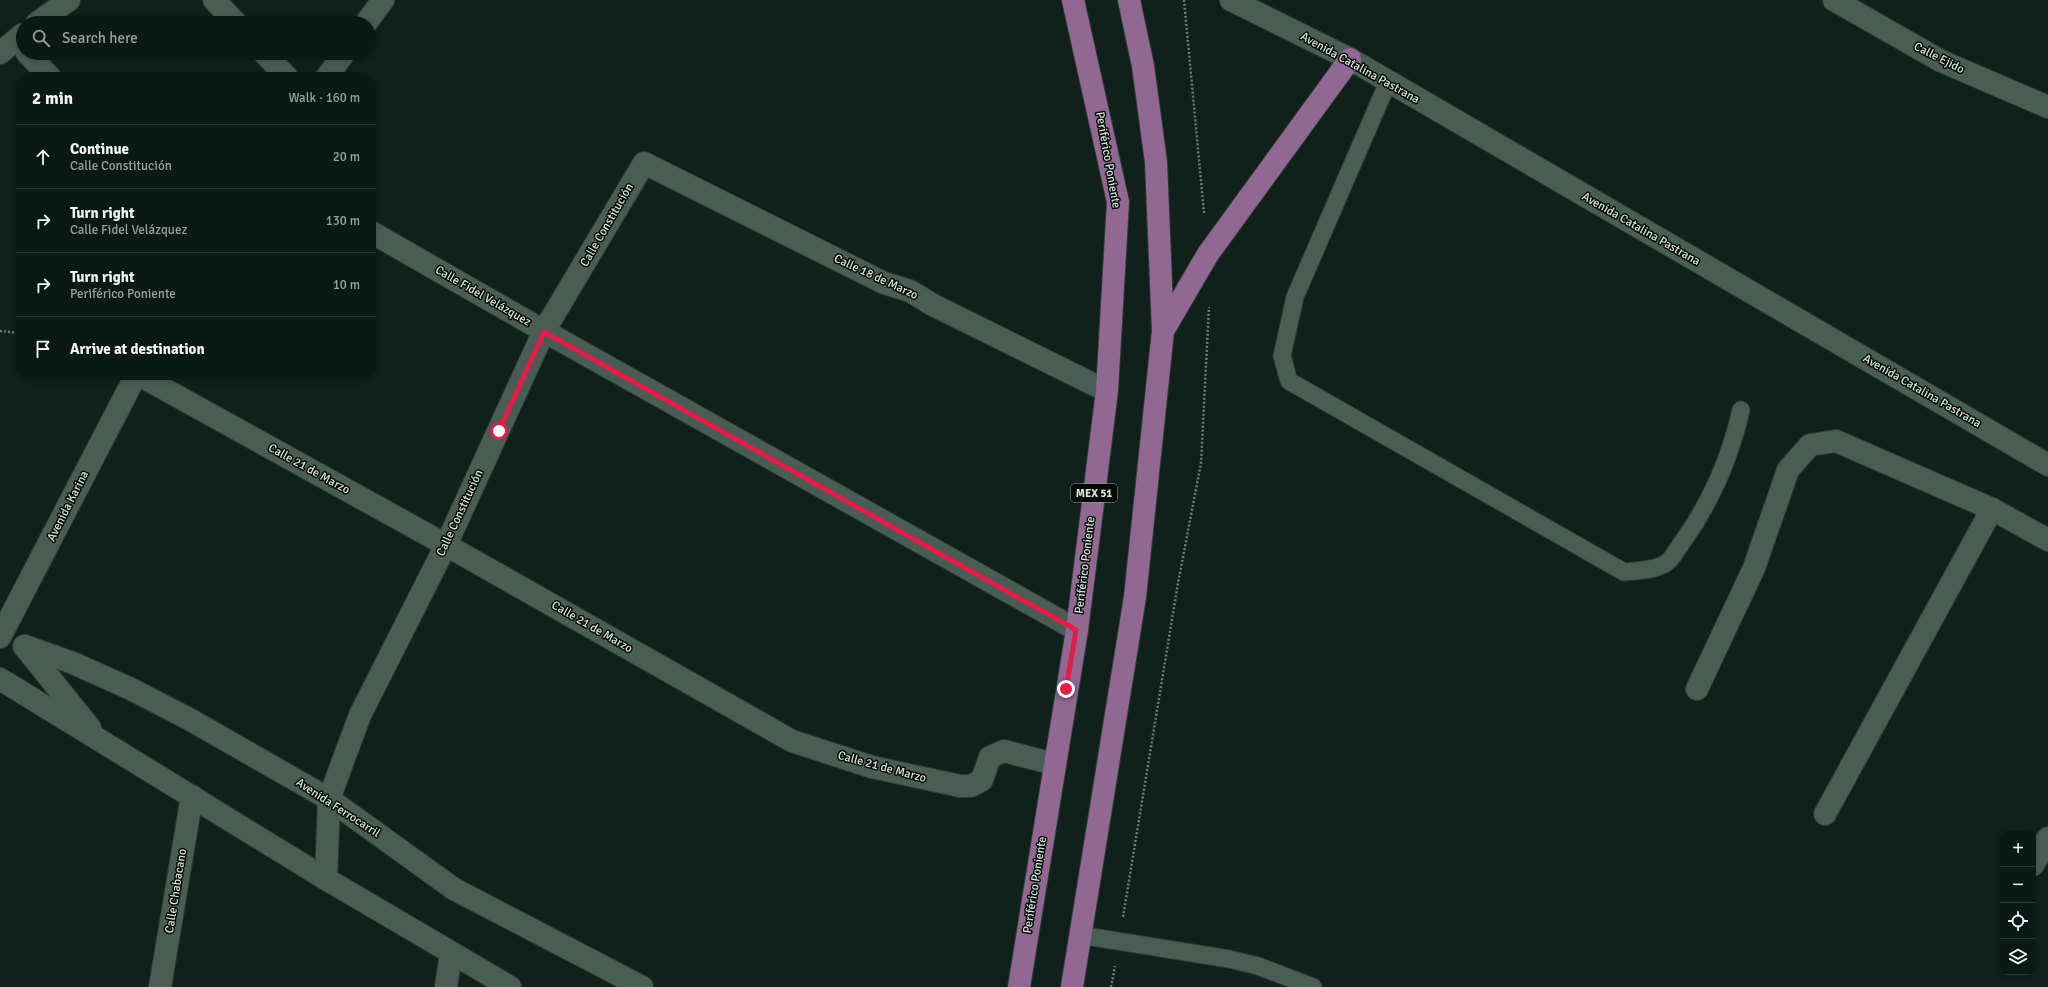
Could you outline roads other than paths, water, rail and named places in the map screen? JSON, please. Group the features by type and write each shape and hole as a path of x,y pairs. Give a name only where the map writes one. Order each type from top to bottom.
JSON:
{"main road":[{"name":"Periférico Poniente","path":"1019,987 1076,630 1108,392 1118,202 1073,0"},
{"path":"1072,987 1135,597 1162,331 1156,162 1143,66 1129,0"},
{"path":"1162,331 1208,254 1350,59"}],"street":[{"path":"46,16 68,0"},
{"path":"214,0 229,16"},
{"path":"371,16 383,0"},
{"name":"Avenida Catalina Pastrana","path":"1231,0 1350,59 2048,465"},
{"name":"Calle Ejido","path":"1837,1 1941,61 2048,107"},
{"path":"32,60 45,72"},
{"path":"271,60 282,72"},
{"path":"331,72 339,60"},
{"name":"Calle 18 de Marzo","path":"644,163 884,283 910,291 932,305 1108,392"},
{"name":"Calle Constitución","path":"326,879 329,799 360,714 446,545 544,332 644,163"},
{"name":"Calle Fidel Velázquez","path":"376,235 544,332 1076,630"},
{"name":"Avenida Karina","path":"1,635 134,380"},
{"name":"Calle 21 de Marzo","path":"146,380 446,545 792,741 872,767 960,786 971,786 982,780 990,757 1004,751 1054,764"},
{"path":"1697,689 1754,568 1788,470 1810,445 1836,441 1992,509 2048,540"},
{"path":"1825,814 1992,509"},
{"name":"Avenida Ferrocarril","path":"1,635 25,646 73,663 131,689 217,734 329,799 454,889 642,987"},
{"path":"25,646 100,740"},
{"path":"0,679 326,879 510,987"},
{"name":"Calle Chabacano","path":"160,987 192,796"},
{"path":"2036,860 2048,838"},
{"path":"446,987 451,953"}],"lane":[{"path":"1388,82 1295,297 1282,356 1289,381 1624,572 1644,570 1666,564 1696,522 1714,490 1734,441 1740,410"},
{"path":"1080,935 1229,959 1258,966 1311,987"}]}
